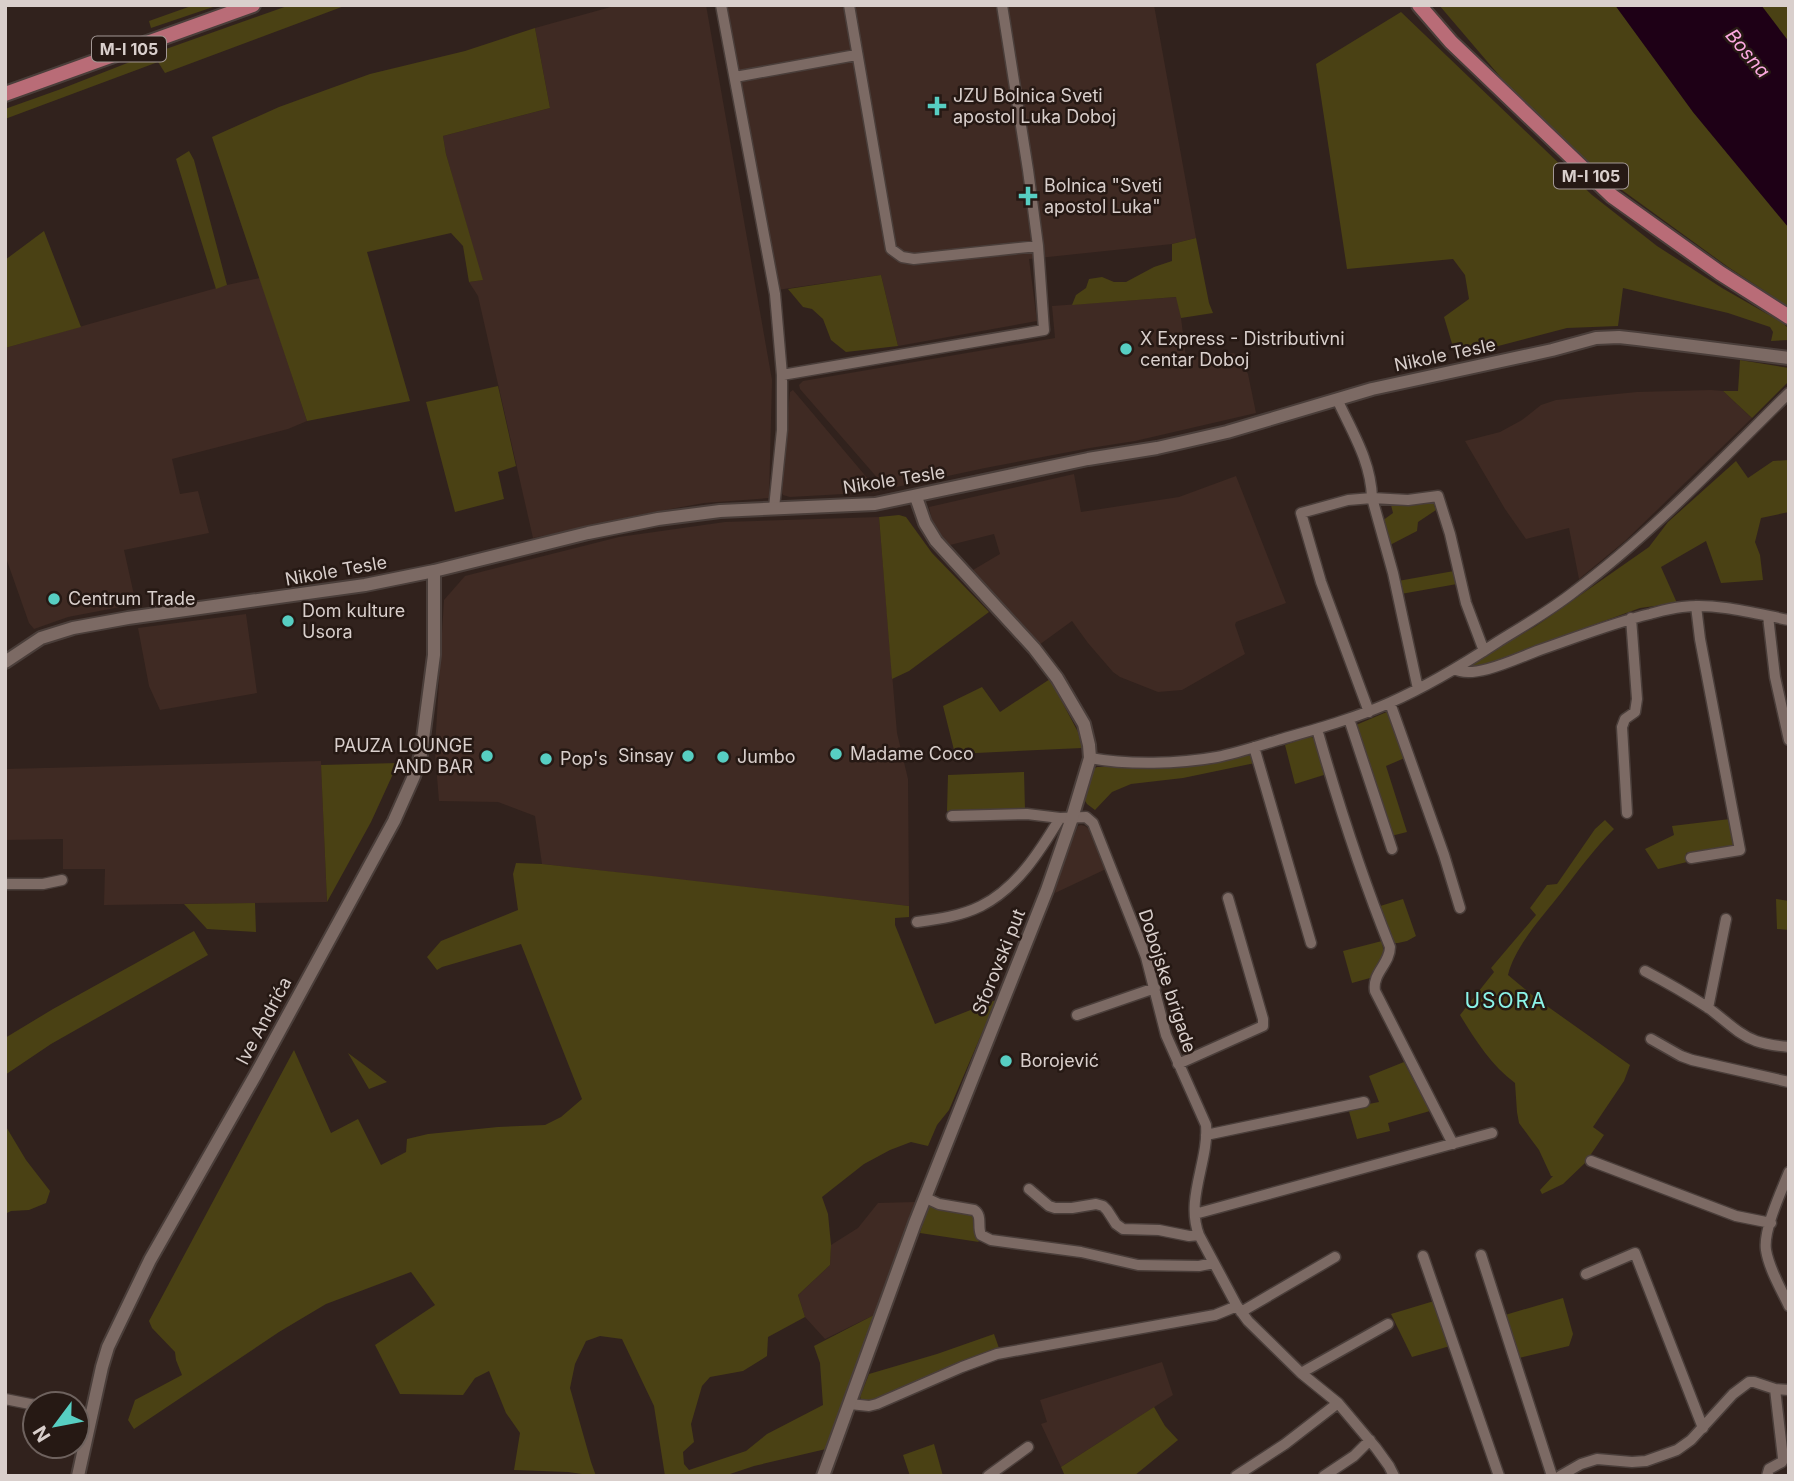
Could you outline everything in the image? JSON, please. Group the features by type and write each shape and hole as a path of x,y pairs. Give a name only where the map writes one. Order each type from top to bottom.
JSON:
{"main road":[{"name":"M-I 105","path":"5,94 253,5"},
{"name":"M-I 105","path":"1419,5 1451,42 1612,196 1720,273 1789,317"}],"street":[{"path":"721,5 775,294 782,375 782,430 774,508"},
{"path":"849,5 891,249 902,257 914,259 1038,246"},
{"path":"782,375 1044,330 1038,246 1002,5"},
{"path":"735,76 856,55"},
{"name":"Nikole Tesle","path":"5,662 41,638 73,628 332,590 434,571 646,521 720,511 875,505 1088,459 1157,448 1227,432 1391,384 1596,338 1619,337 1786,356"},
{"path":"1090,758 1118,762 1218,757 1349,719 1418,689 1455,669 1572,594 1616,558 1710,472 1789,393"},
{"path":"1337,399 1369,469 1372,498 1393,573 1418,689"},
{"path":"1369,712 1328,605 1301,513 1348,500 1408,500 1438,496 1466,603 1483,651"},
{"name":"Sforovski put","path":"823,1476 915,1223 1047,890 1066,818 1090,758 1084,724 1057,678 936,541 925,523 916,497"},
{"name":"Ive Andrića","path":"78,1476 108,1347 150,1260 256,1074 394,821 414,776 421,754 434,654 434,571"},
{"path":"1691,858 1740,850 1696,606"},
{"path":"1455,669 1468,673 1496,666 1631,618 1681,607 1734,609 1789,620"},
{"path":"1768,616 1775,677 1789,740"},
{"path":"1627,813 1622,727 1625,719 1635,712 1637,699 1631,618"},
{"path":"1390,703 1460,908"},
{"path":"1349,719 1392,849"},
{"path":"1317,729 1339,806 1390,947 1388,958 1375,980 1375,991 1453,1144"},
{"path":"1254,747 1311,943"},
{"path":"952,816 1027,814 1066,818"},
{"name":"Dobojske brigade","path":"1066,818 1086,817 1093,823 1146,957 1166,1035 1206,1125 1196,1195 1195,1214 1199,1235 1239,1309 1256,1330 1301,1373 1338,1403 1370,1440 1394,1476"},
{"path":"917,922 963,913 994,898 1020,876 1066,818"},
{"path":"5,884 43,884 62,880"},
{"path":"1178,1064 1263,1026 1228,898"},
{"path":"1708,1008 1726,919"},
{"path":"1645,971 1708,1008 1753,1041 1789,1047"},
{"path":"1077,1015 1155,988"},
{"path":"1651,1039 1692,1060 1789,1082"},
{"path":"1206,1135 1364,1102"},
{"path":"1195,1214 1492,1133"},
{"path":"1591,1161 1736,1216 1771,1223"},
{"path":"1789,1172 1766,1237 1767,1251 1789,1306"},
{"path":"1029,1189 1055,1208 1096,1204 1103,1206 1119,1228 1199,1235"},
{"path":"926,1198 939,1204 974,1210 979,1217 981,1236 991,1240 1081,1252 1138,1265 1189,1266 1214,1263"},
{"path":"1586,1275 1635,1253 1703,1428"},
{"path":"1481,1255 1552,1476"},
{"path":"1423,1256 1499,1476"},
{"path":"850,1404 877,1404 997,1354 1239,1309 1335,1257"},
{"path":"1301,1373 1388,1324"},
{"path":"1567,1474 1597,1459 1632,1462 1653,1459 1685,1446 1744,1384 1754,1382 1775,1389 1789,1390"},
{"path":"1768,1476 1769,1469 1782,1462 1783,1458 1775,1389"},
{"path":"1237,1476 1285,1444 1338,1403"},
{"path":"1324,1476 1354,1456 1370,1440"},
{"path":"988,1476 1028,1447"}],"shaded area":[{"path":"194,5 219,5 151,28 149,21"},
{"path":"290,5 347,5 165,73 158,62 5,119 5,109"},
{"path":"618,5 706,5 772,380 769,498 704,503 533,538 478,296 469,282 482,280 443,136 550,108 535,28"},
{"name":"Bolnica \"Sveti apostol Luka\"","path":"727,5 1154,5 1196,238 1172,244 1029,259 1037,321 898,346 881,275 777,290"},
{"path":"1439,5 1615,5 1693,112 1789,228 1789,307 1728,267 1604,177 1547,128"},
{"path":"1761,5 1789,5 1789,42"},
{"path":"1401,12 1592,195 1657,246 1783,323 1789,329 1789,340 1771,341 1773,332 1770,327 1728,313 1623,288 1618,326 1567,328 1456,357 1444,317 1469,299 1465,275 1453,259 1347,269 1316,64"},
{"path":"535,28 550,108 443,136 483,280 469,282 463,246 451,233 367,252 410,401 307,421 212,137 279,107 370,74 465,51"},
{"path":"189,151 194,160 227,285 216,289 176,159"},
{"path":"44,231 81,327 5,348 5,260"},
{"path":"1196,238 1213,313 1181,318 1176,297 1072,305 1076,295 1086,288 1089,279 1102,277 1114,282 1126,282 1172,261 1172,244"},
{"path":"881,275 898,346 846,352 831,340 823,319 812,309 803,307 788,289"},
{"path":"260,278 307,421 288,429 172,459 180,494 198,491 209,533 124,550 136,604 68,617 34,629 29,623 5,555 5,348"},
{"path":"1177,297 1186,358 1234,353 1248,374 1256,413 1135,441 887,489 799,385 803,381 1055,338 1052,306"},
{"path":"1740,360 1789,368 1789,381 1752,418 1723,391 1738,391"},
{"path":"498,386 516,466 498,472 504,499 455,512 426,402"},
{"path":"793,390 879,492 790,497 783,495 780,490 790,392"},
{"path":"1723,391 1752,418 1625,541 1579,579 1569,528 1526,539 1465,441 1500,432 1541,405 1556,400 1637,392"},
{"path":"1789,460 1789,512 1761,518 1755,542 1760,555 1763,580 1721,583 1706,541 1661,567 1677,603 1640,608 1483,665 1473,667 1469,664 1536,626 1649,547 1668,522 1736,461 1748,478 1773,461"},
{"path":"1074,474 1081,512 1179,497 1236,476 1286,603 1236,622 1245,654 1182,690 1158,692 1113,672 1072,621 1039,645 973,570 1000,554 994,534 950,545 938,532 932,520 929,507"},
{"path":"1433,502 1436,510 1418,522 1417,531 1390,545 1382,521 1393,513 1391,505"},
{"path":"879,517 897,733 908,779 909,906 542,864 535,816 498,802 439,801 435,752 444,600 465,576 619,537 725,522"},
{"path":"879,517 906,517 932,553 989,612 909,671 892,679"},
{"path":"1454,571 1457,584 1401,594 1398,581"},
{"path":"246,614 257,693 160,710 149,686 138,628"},
{"path":"1050,679 1078,732 1082,748 955,754 943,706 982,687 1000,712"},
{"path":"1389,711 1407,757 1386,766 1407,832 1391,836 1356,725"},
{"path":"1310,736 1315,739 1327,774 1295,784 1285,745"},
{"path":"1252,756 1255,763 1183,778 1131,784 1112,792 1095,810 1084,799 1092,770 1097,767 1196,765"},
{"path":"321,761 327,902 104,905 105,869 63,869 63,839 5,840 5,769"},
{"path":"398,763 371,822 327,902 321,765"},
{"path":"1024,772 1025,810 947,811 948,775"},
{"path":"1730,819 1734,846 1686,853 1687,862 1658,869 1645,849 1674,835 1672,826"},
{"path":"1605,820 1614,829 1586,860 1530,932 1508,975 1630,1065 1624,1081 1593,1127 1604,1135 1585,1163 1563,1184 1542,1194 1540,1190 1553,1176 1539,1150 1519,1123 1515,1083 1491,1061 1460,1015 1494,972 1491,968 1536,915 1530,908 1547,885 1557,884 1595,829"},
{"path":"1078,826 1089,829 1106,869 1055,893 1057,880"},
{"path":"516,863 909,906 909,917 895,918 895,925 935,1024 996,1000 949,1110 937,1125 928,1146 911,1142 890,1150 864,1164 822,1197 828,1214 830,1265 798,1295 805,1317 768,1337 767,1356 743,1371 710,1377 702,1386 691,1424 694,1442 683,1452 684,1464 689,1470 746,1451 767,1434 823,1405 820,1363 814,1346 874,1315 826,1449 724,1476 665,1476 654,1406 622,1339 600,1336 586,1341 575,1364 570,1388 596,1476 514,1470 520,1433 506,1413 489,1371 475,1378 463,1395 400,1394 375,1345 435,1305 411,1272 326,1304 279,1332 134,1429 128,1420 135,1400 182,1375 175,1352 152,1328 149,1321 294,1050 331,1133 358,1119 381,1165 406,1152 407,1139 428,1134 545,1125 561,1117 582,1099 521,944 437,970 427,957 441,941 518,910 513,874"},
{"path":"1403,899 1416,936 1407,941 1393,943 1377,907"},
{"path":"1776,899 1789,901 1789,930 1777,929"},
{"path":"255,903 256,932 207,929 184,904"},
{"path":"194,931 208,955 51,1044 5,1075 5,1038"},
{"path":"1382,941 1384,955 1370,978 1352,983 1343,951"},
{"path":"348,1053 387,1082 369,1089"},
{"path":"1404,1062 1430,1111 1388,1123 1390,1131 1357,1139 1348,1108 1379,1102 1369,1076"},
{"path":"5,1125 26,1160 50,1191 46,1203 29,1210 5,1214"},
{"path":"915,1202 874,1315 825,1339 805,1317 798,1295 830,1265 831,1245 858,1228 878,1203"},
{"path":"928,1206 974,1215 979,1242 920,1233"},
{"path":"1563,1298 1573,1334 1569,1346 1519,1358 1505,1315"},
{"path":"1434,1301 1450,1346 1412,1357 1391,1314"},
{"path":"994,1334 999,1348 872,1402 860,1397 869,1374"},
{"path":"1162,1362 1173,1395 1061,1467 1041,1424 1047,1422 1040,1400"},
{"path":"1154,1407 1165,1426 1178,1440 1134,1476 1065,1476 1061,1467"},
{"path":"934,1444 943,1476 910,1476 903,1455"}],"water":[{"name":"Bosna","path":"1615,5 1761,5 1789,42 1789,228 1693,112"}],"place":[{"name":"JZU Bolnica Sveti apostol Luka Doboj","path":"937,106"},
{"name":"Bolnica \"Sveti apostol Luka\"","path":"1028,196"},
{"name":"X Express - Distributivni centar Doboj","path":"1126,349"},
{"name":"Centrum Trade","path":"54,599"},
{"name":"Dom kulture Usora","path":"288,621"},
{"name":"Madame Coco","path":"836,754"},
{"name":"PAUZA LOUNGE AND BAR","path":"487,756"},
{"name":"Sinsay","path":"688,756"},
{"name":"Jumbo","path":"723,757"},
{"name":"Pop's","path":"546,759"},
{"name":"Borojević","path":"1006,1061"}],"district":[{"name":"USORA","path":"1506,1001"}]}
